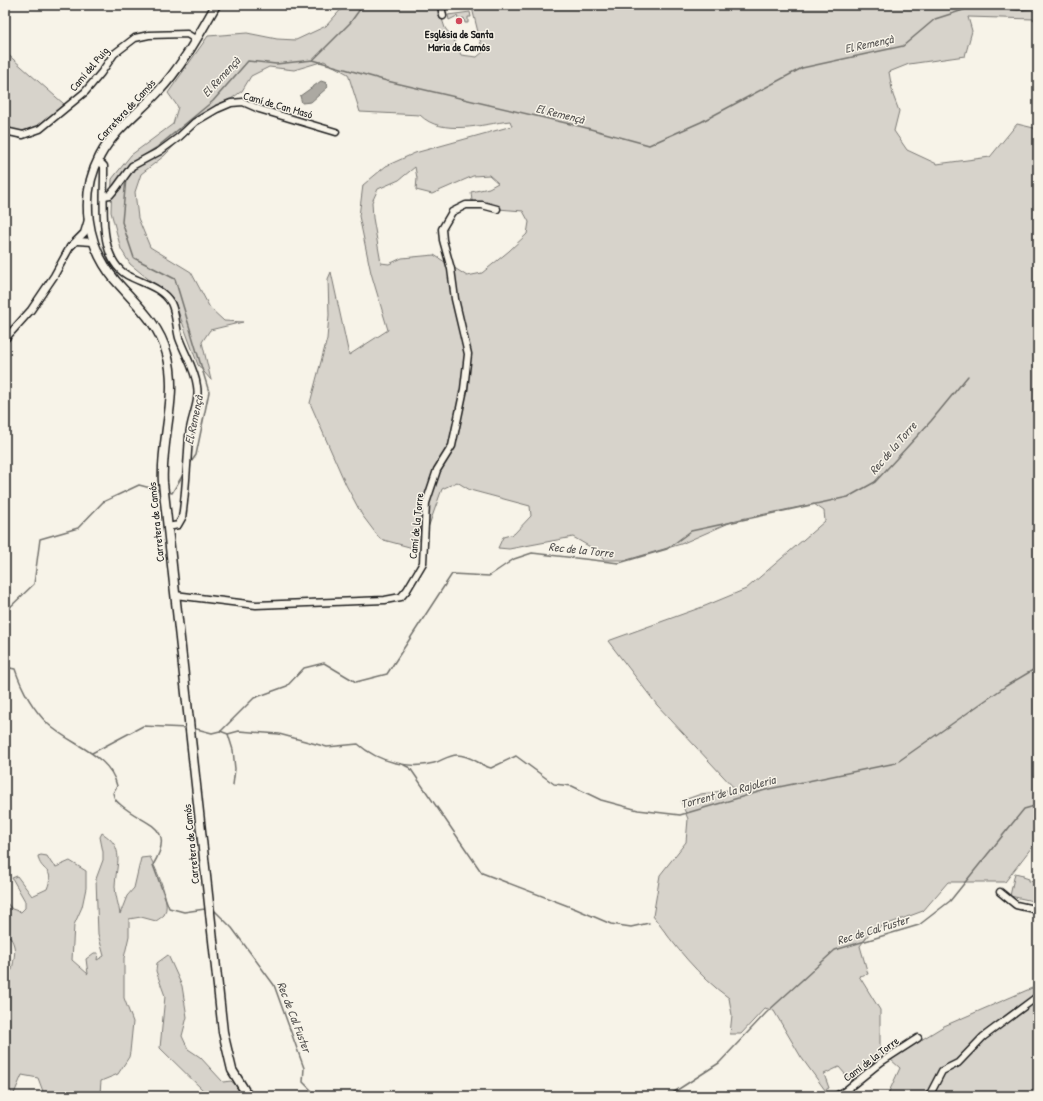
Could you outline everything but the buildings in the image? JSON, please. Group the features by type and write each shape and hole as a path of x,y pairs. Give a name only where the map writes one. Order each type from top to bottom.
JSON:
{"street":[{"name":"Carretera de Camós","path":"216,5 168,80 117,133 98,160 93,171 87,202 88,220 92,239 102,260 112,276 153,324 167,352 170,366 172,387 163,452 163,483 167,523 223,1032 232,1070 248,1096"},
{"path":"442,5 443,16"},
{"name":"Camí del Puig","path":"5,132 23,135 40,129 85,92 114,54 135,38 149,35 187,34 195,39"},
{"name":"Camí de Can Masó","path":"104,196 110,194 116,188 132,166 160,151 179,137 195,122 217,109 231,103 243,102 259,110 336,132"},
{"path":"98,160 104,166 106,240 113,263 123,274 153,286 171,303 180,338 194,373 198,392 189,430 182,518 178,525 167,523"},
{"path":"93,171 101,172 105,177"},
{"name":"Camí de la Torre","path":"175,595 256,605 385,600 401,597 407,590 423,563 426,503 437,470 452,446 464,389 468,354 455,299 451,269 443,240 442,229 452,212 466,205 482,205 497,209"},
{"path":"5,339 31,310 54,276 70,247 82,235 88,220"},
{"path":"82,235 92,239"},
{"path":"77,241 92,239"},
{"path":"1000,892 1016,905 1038,910"},
{"path":"929,1096 942,1071 958,1063 983,1037 1038,996"},
{"name":"Camí de la Torre","path":"836,1096 845,1091 881,1062 918,1038"}],"shaded area":[{"path":"345,5 438,5 438,16 441,16 445,28 453,38 461,55 477,57 483,52 473,12 473,5 1038,5 1038,25 1034,19 968,17 972,31 965,56 909,64 889,72 893,95 899,111 894,131 907,150 937,164 990,157 1017,124 1038,129 1038,839 1005,882 948,882 923,911 872,930 860,946 868,974 859,976 880,1010 880,1055 852,1082 839,1067 824,1074 829,1088 825,1090 801,1057 774,1011 765,1008 741,1034 730,1034 732,1015 729,998 697,970 653,916 660,875 686,842 688,819 681,801 701,794 735,789 657,705 608,641 705,606 746,589 825,521 824,511 814,504 736,520 681,544 627,560 604,560 592,548 573,537 509,549 498,548 503,537 514,534 531,516 530,506 470,490 457,482 442,489 428,528 413,548 380,539 362,515 346,485 310,403 327,339 329,315 328,279 331,272 349,355 388,330 371,273 359,216 363,185 386,166 415,153 512,126 510,121 475,126 451,127 440,126 429,122 420,115 360,112 348,74 324,61 294,70 269,67 251,76 242,91 191,128 164,156 141,174 135,192 138,218 150,247 191,272 210,308 224,321 243,322 210,330 202,342 211,380 198,365 174,300 130,264 121,249 111,212 112,179 131,155 173,124 178,107 168,93 208,36 247,33 277,39 296,40 326,26","holes":["415,167 417,178 416,190 432,194 473,176 489,175 498,183 489,188 471,192 472,201 498,209 523,211 529,222 527,234 482,273 467,276 434,255 402,258 389,264 381,263 373,218 372,202 378,189 399,180"]},
{"path":"470,12 471,17 468,17 468,23 465,23 464,18 458,19 457,16 449,20 448,15"},
{"path":"5,52 64,104 37,127 20,135 5,130"},
{"path":"321,81 327,83 328,87 311,102 302,103 300,96"},
{"path":"102,833 114,845 117,851 118,864 115,886 120,914 127,896 134,888 141,858 150,857 165,894 166,902 164,915 156,921 141,917 129,919 129,936 124,958 124,998 133,1022 129,1057 118,1074 101,1081 100,1093 102,1096 41,1096 44,1094 38,1078 22,1075 13,1096 5,1096 5,975 12,970 15,954 14,945 5,931 5,901 12,909 21,912 25,908 25,901 12,878 17,876 32,896 47,889 50,877 49,873 39,861 38,856 41,855 47,856 56,867 70,861 86,871 86,888 82,907 74,925 72,960 88,974 86,959 94,953 98,953 97,960 104,956 98,934 96,879 103,860 100,837"},
{"path":"1015,873 1023,875 1023,877 1029,879 1029,881 1036,882 1038,902 1010,896"},
{"path":"168,955 182,986 187,1017 182,1036 188,1049 200,1057 223,1082 231,1081 250,1096 209,1096 160,1048 165,996 156,971 157,963"},
{"path":"1038,984 1038,1096 887,1096 900,1068 890,1059 944,1026 1032,988"}],"waterway":[{"path":"313,60 350,23 363,5"},
{"name":"El Remençà","path":"134,162 156,148 213,101 248,61 276,64 313,60 387,81 583,127 649,145 701,122 802,68 903,46 935,19 979,5"},
{"name":"El Remençà","path":"981,5 1018,10 1038,8"},
{"name":"El Remençà","path":"126,178 122,222 134,258 175,279 209,392 196,455 189,465"},
{"name":"Rec de la Torre","path":"221,731 254,698 287,686 304,668 324,663 356,682 387,674 452,574 489,576 514,559 532,553 619,563 667,549 691,531 848,497 875,482 931,421 968,376"},
{"name":"El Remençà","path":"167,492 172,493 184,473"},
{"name":"El Remençà","path":"5,612 34,584 40,539 78,528 103,502 139,485 162,491"},
{"name":"Rec de Cal Fuster","path":"5,667 15,669 28,698 37,712 48,724 98,758 106,766 113,775 117,786 113,793 117,801 130,812 155,828 160,834 162,842 160,852 153,865 169,908 184,912 205,909"},
{"name":"Torrent de la Rajoleria","path":"193,728 212,733 220,731 228,734 239,731 279,734 327,747 358,744 374,755 404,765 424,765 434,763 451,756 462,755 491,768 516,756 554,784 572,786 601,800 638,810 680,815 769,789 896,763 1006,686 1038,667"},
{"name":"Torrent de la Rajoleria","path":"92,753 143,726 187,728"},
{"path":"228,734 233,750 235,769 233,785"},
{"path":"404,765 410,768 482,873 611,924 631,927 649,923"},
{"name":"Rec de Cal Fuster","path":"668,1096 719,1063 766,1013 835,950 919,925 950,901 1024,809 1038,805"},
{"name":"Rec de Cal Fuster","path":"214,910 232,928 274,985 304,1068 303,1082 317,1096"}],"place":[{"name":"Església de Santa Maria de Camós","path":"459,21"}]}
